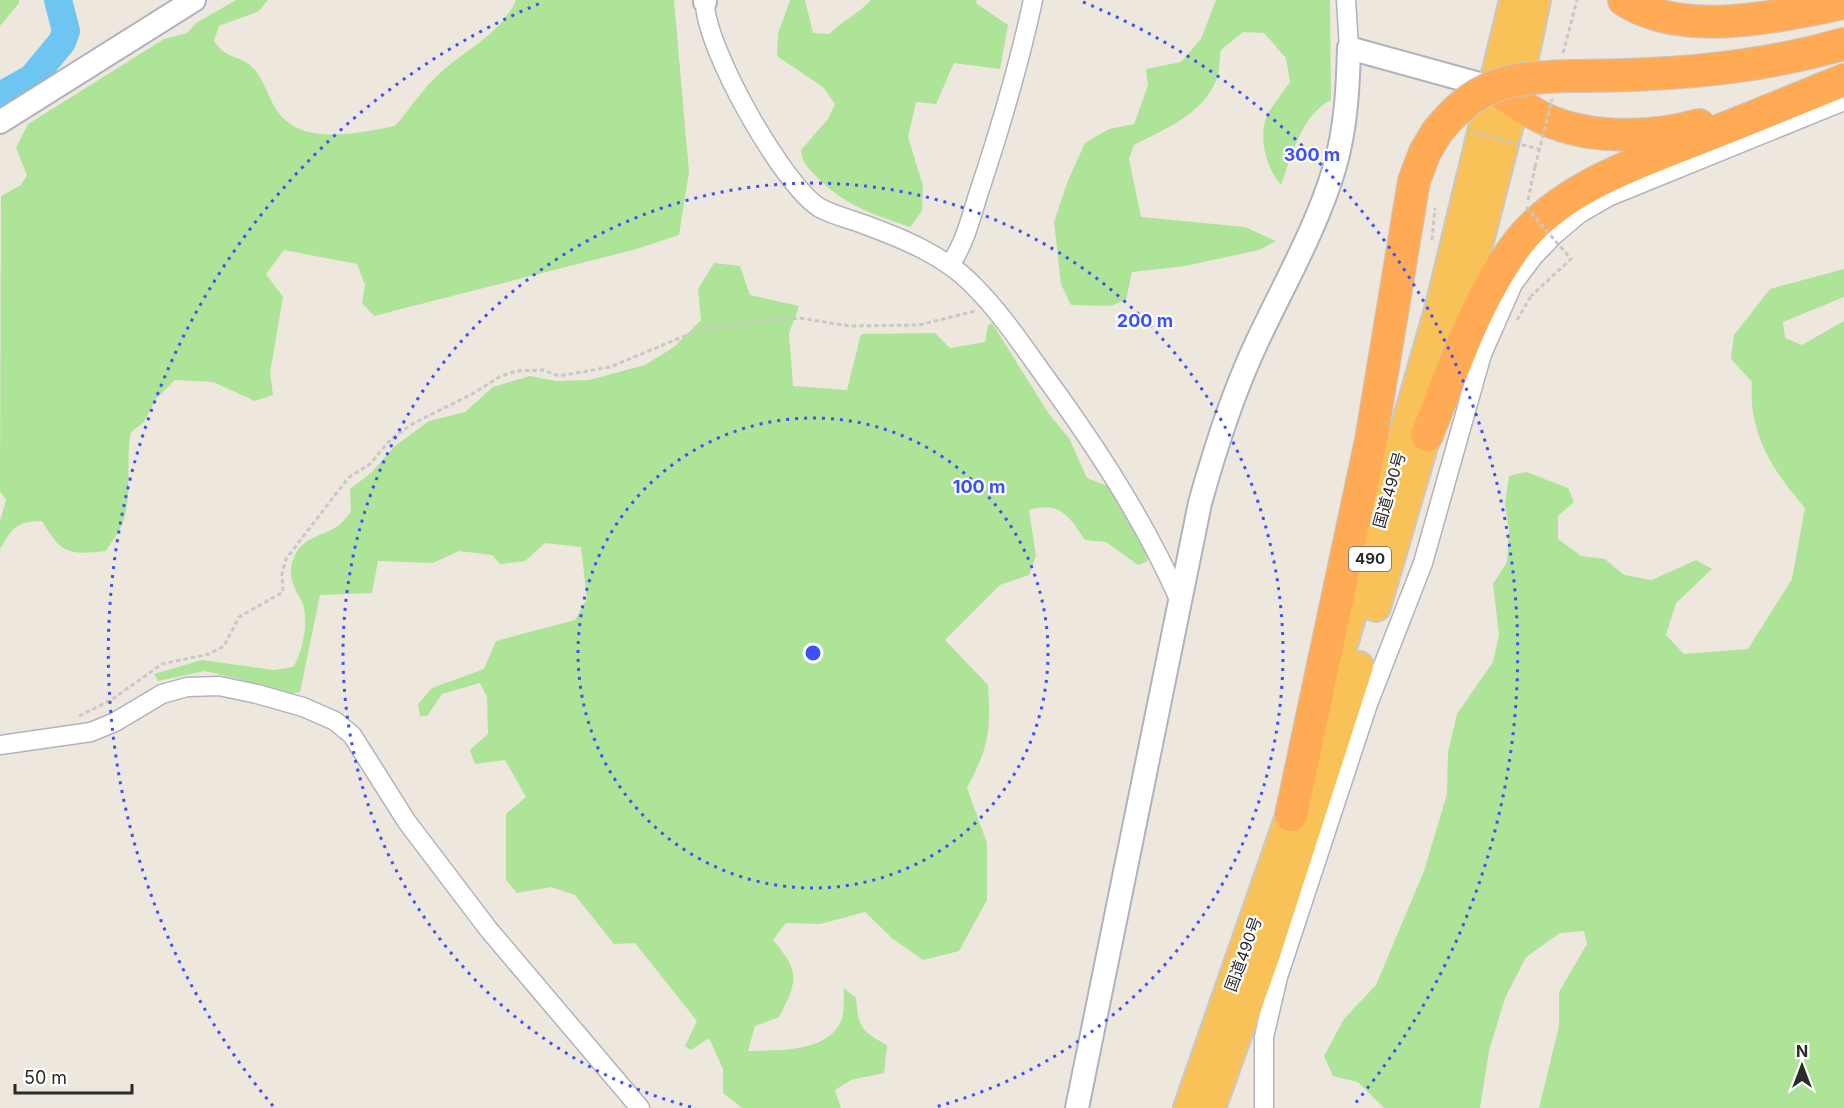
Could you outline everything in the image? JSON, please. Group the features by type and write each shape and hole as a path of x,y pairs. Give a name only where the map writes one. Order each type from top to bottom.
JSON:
{"highway":[{"name":"国道490号","path":"1211,1108 1313,813 1427,435 1465,299 1505,94 1515,0"},
{"name":"国道490号","path":"1188,1108 1291,815 1345,644 1440,306 1536,0"},
{"path":"1624,0 1654,16 1701,21 1756,18 1844,3"},
{"path":"1291,815 1371,440 1414,181 1425,152 1450,131 1461,104 1489,88 1512,80 1561,75 1643,76 1698,73 1774,61 1844,44"},
{"path":"1505,94 1538,116 1572,128 1629,134 1691,127 1839,89"},
{"path":"1427,435 1496,275 1520,241 1547,213 1593,184 1649,158 1839,89"}],"street":[{"path":"0,122 194,0"},
{"path":"950,265 960,251 987,170 1018,67 1033,0"},
{"path":"1077,1108 1200,503 1221,432 1255,347 1315,219 1335,166 1344,124 1349,48 1346,0"},
{"path":"705,1 704,17 710,36 729,74 776,160 804,196 821,208 892,235 950,265 990,304 1053,388 1125,494 1158,552 1179,599"},
{"path":"1349,48 1505,94"},
{"path":"1264,1108 1264,1037 1278,977 1368,704 1423,563 1482,354 1513,284 1554,235 1608,197 1839,89"},
{"path":"0,745 91,732 115,722 162,694 187,687 219,686 247,692 303,707 335,721 352,735 407,822 489,930 640,1108"}],"path":[{"path":"1530,296 1571,258 1526,207 1539,149 1561,75 1576,1"},
{"path":"1450,131 1472,132 1539,149"},
{"path":"1431,249 1437,197"},
{"path":"73,719 111,700 162,664 209,654 224,646 239,617 283,592 282,574 286,559 309,525 348,478 370,464 391,439 414,423 474,393 499,376 516,370 543,369 559,376 610,368 699,330 799,318 850,326 919,325 969,314 990,304"}],"green space":[{"path":"0,0 19,0 19,3 0,26"},
{"path":"236,0 268,0 259,11 219,26 214,41 224,52 244,61 254,69 284,119 295,127 309,132 338,134 395,126 434,79 502,22 516,0 674,0 689,172 679,235 633,250 374,316 362,303 365,285 357,264 284,250 266,274 283,297 270,373 273,395 255,401 213,382 175,380 156,399 144,422 131,432 126,511 120,529 106,551 82,553 67,550 55,540 42,521 16,527 0,549 0,521 6,500 0,491 1,196 21,185 27,175 16,148 28,124 164,39 187,33 196,23"},
{"path":"790,0 805,0 813,33 829,34 871,0 976,0 977,4 1008,25 1000,69 954,63 936,104 916,102 908,137 923,186 922,211 910,227 849,202 827,187 804,162 801,150 828,119 835,104 823,87 777,56 778,34"},
{"path":"1216,0 1330,0 1331,100 1312,116 1305,126 1281,185 1267,161 1263,132 1268,114 1290,82 1286,58 1264,33 1243,32 1221,50 1217,78 1203,101 1182,119 1134,145 1129,159 1141,217 1245,227 1276,241 1259,250 1185,266 1132,272 1126,300 1110,306 1071,305 1061,284 1054,222 1067,183 1085,143 1109,129 1134,124 1148,85 1146,69 1181,62 1201,39"},
{"path":"714,263 740,266 750,295 799,306 789,333 793,386 847,390 861,334 935,333 950,348 985,342 988,325 992,323 1049,414 1069,438 1087,478 1108,486 1140,534 1148,561 1138,565 1106,542 1085,540 1074,524 1056,509 1029,510 1036,556 1029,575 1000,585 945,640 988,685 989,701 987,738 980,761 967,788 987,843 987,900 959,951 923,960 893,939 865,912 820,924 786,923 773,940 792,968 793,985 779,1017 755,1026 748,1051 800,1048 825,1039 841,1021 844,988 856,998 862,1027 871,1036 887,1045 884,1073 851,1080 835,1090 841,1108 742,1108 723,1093 723,1069 709,1038 691,1050 685,1046 697,1021 635,943 614,944 575,895 551,887 517,893 506,880 506,814 526,797 505,760 475,764 470,750 488,734 487,697 480,683 442,694 427,716 420,716 418,704 432,688 484,669 496,641 575,620 587,599 581,547 545,543 525,561 500,564 492,555 459,551 433,563 378,561 372,593 320,595 300,692 282,695 243,680 205,671 158,681 154,674 202,660 274,670 293,667 300,653 305,615 304,607 292,580 292,563 302,545 338,526 351,512 350,489 371,473 395,446 429,421 465,412 493,387 530,376 556,381 589,380 645,365 674,347 701,320 698,289"},
{"path":"1844,269 1844,297 1783,322 1785,338 1802,345 1844,321 1844,1108 1539,1108 1559,1026 1559,992 1587,944 1584,931 1560,933 1526,957 1505,998 1489,1051 1480,1108 1384,1108 1358,1082 1333,1076 1324,1056 1344,1019 1376,985 1424,871 1447,794 1448,752 1457,714 1493,662 1499,635 1493,584 1507,562 1509,530 1505,504 1509,476 1526,472 1568,488 1574,502 1558,516 1558,539 1581,556 1605,559 1624,575 1652,580 1696,560 1712,569 1676,603 1666,635 1684,654 1748,649 1792,579 1805,508 1783,480 1765,450 1754,418 1752,382 1731,359 1734,335 1770,289"}],"waterway":[{"path":"0,96 32,78 62,42 66,31 58,0"}]}
